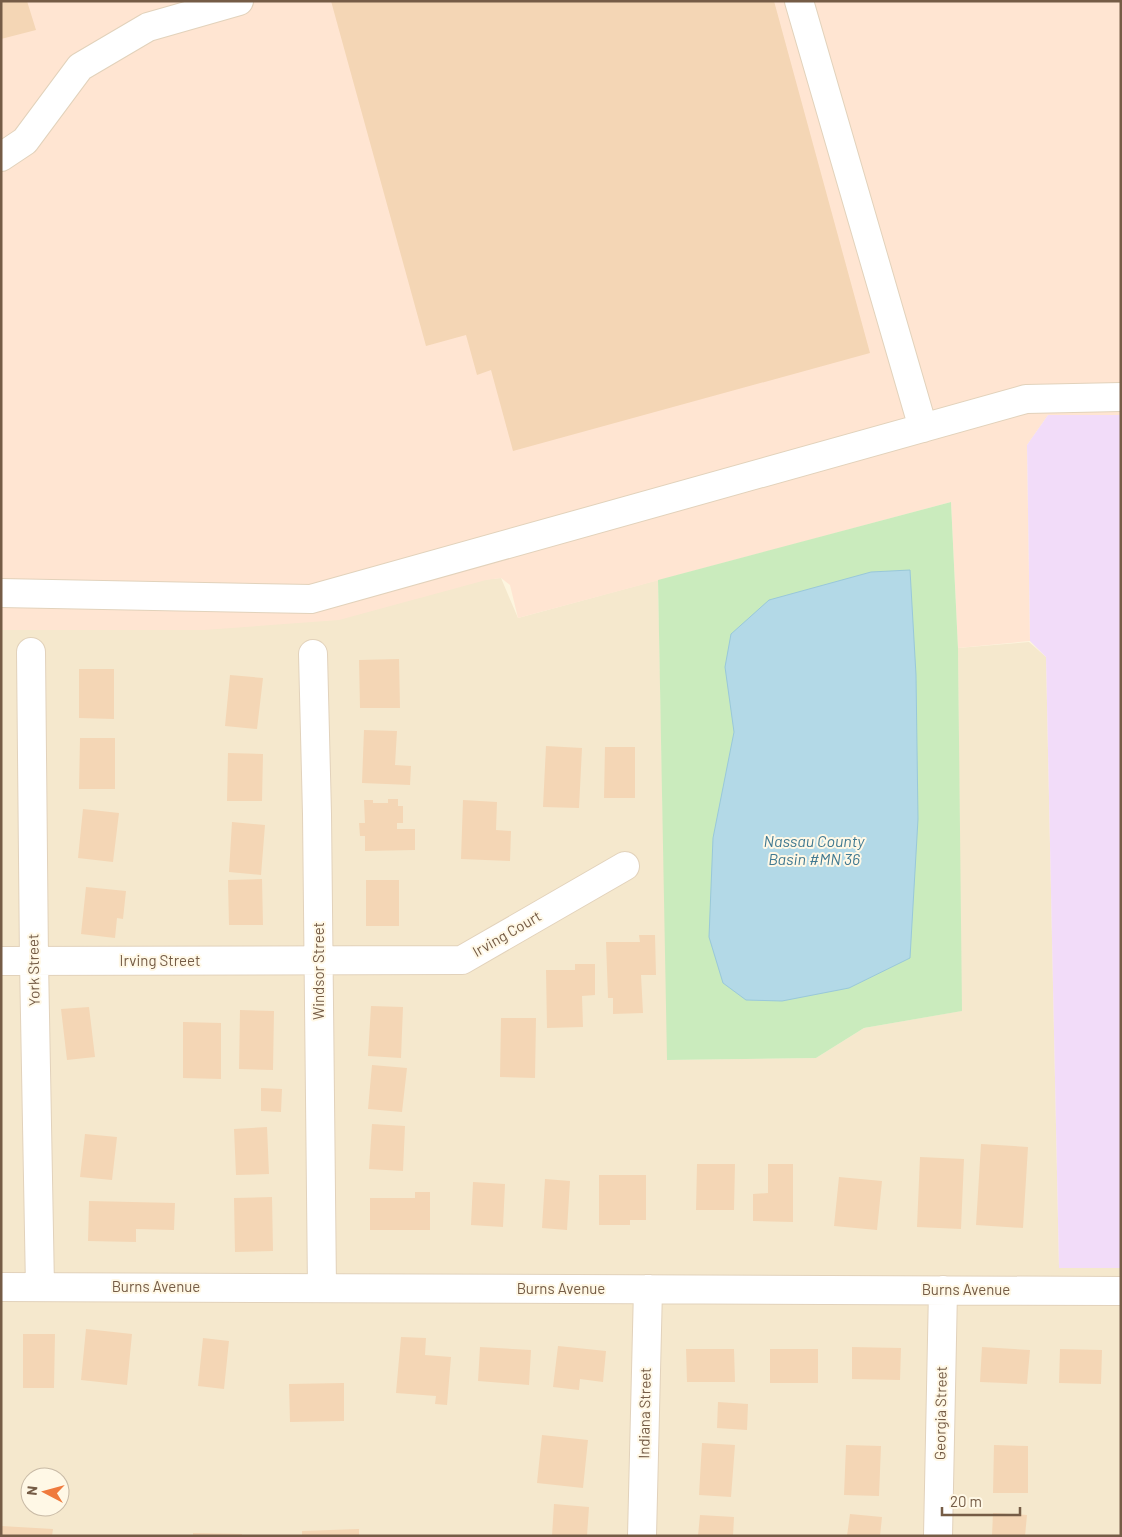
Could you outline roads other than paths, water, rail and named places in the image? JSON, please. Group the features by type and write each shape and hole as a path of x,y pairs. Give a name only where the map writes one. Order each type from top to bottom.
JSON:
{"street":[{"path":"1,157 25,141 80,67 148,27 239,1"},
{"path":"799,1 923,428"},
{"path":"1,593 311,599 1026,399 1121,397"},
{"name":"York Street","path":"31,652 40,1287"},
{"name":"Windsor Street","path":"313,654 318,814 322,1288"},
{"name":"Irving Court","path":"318,961 462,960 625,866"},
{"name":"Irving Street","path":"1,961 318,961"},
{"name":"Burns Avenue","path":"1,1287 1121,1291"},
{"name":"Indiana Street","path":"642,1536 648,1289"},
{"name":"Georgia Street","path":"938,1536 944,1290"}],"water":[{"name":"Nassau County Basin #MN 36","path":"910,570 916,675 918,819 910,958 849,988 782,1001 746,1000 723,983 709,937 713,838 734,732 725,667 731,634 769,600 871,572"}]}
